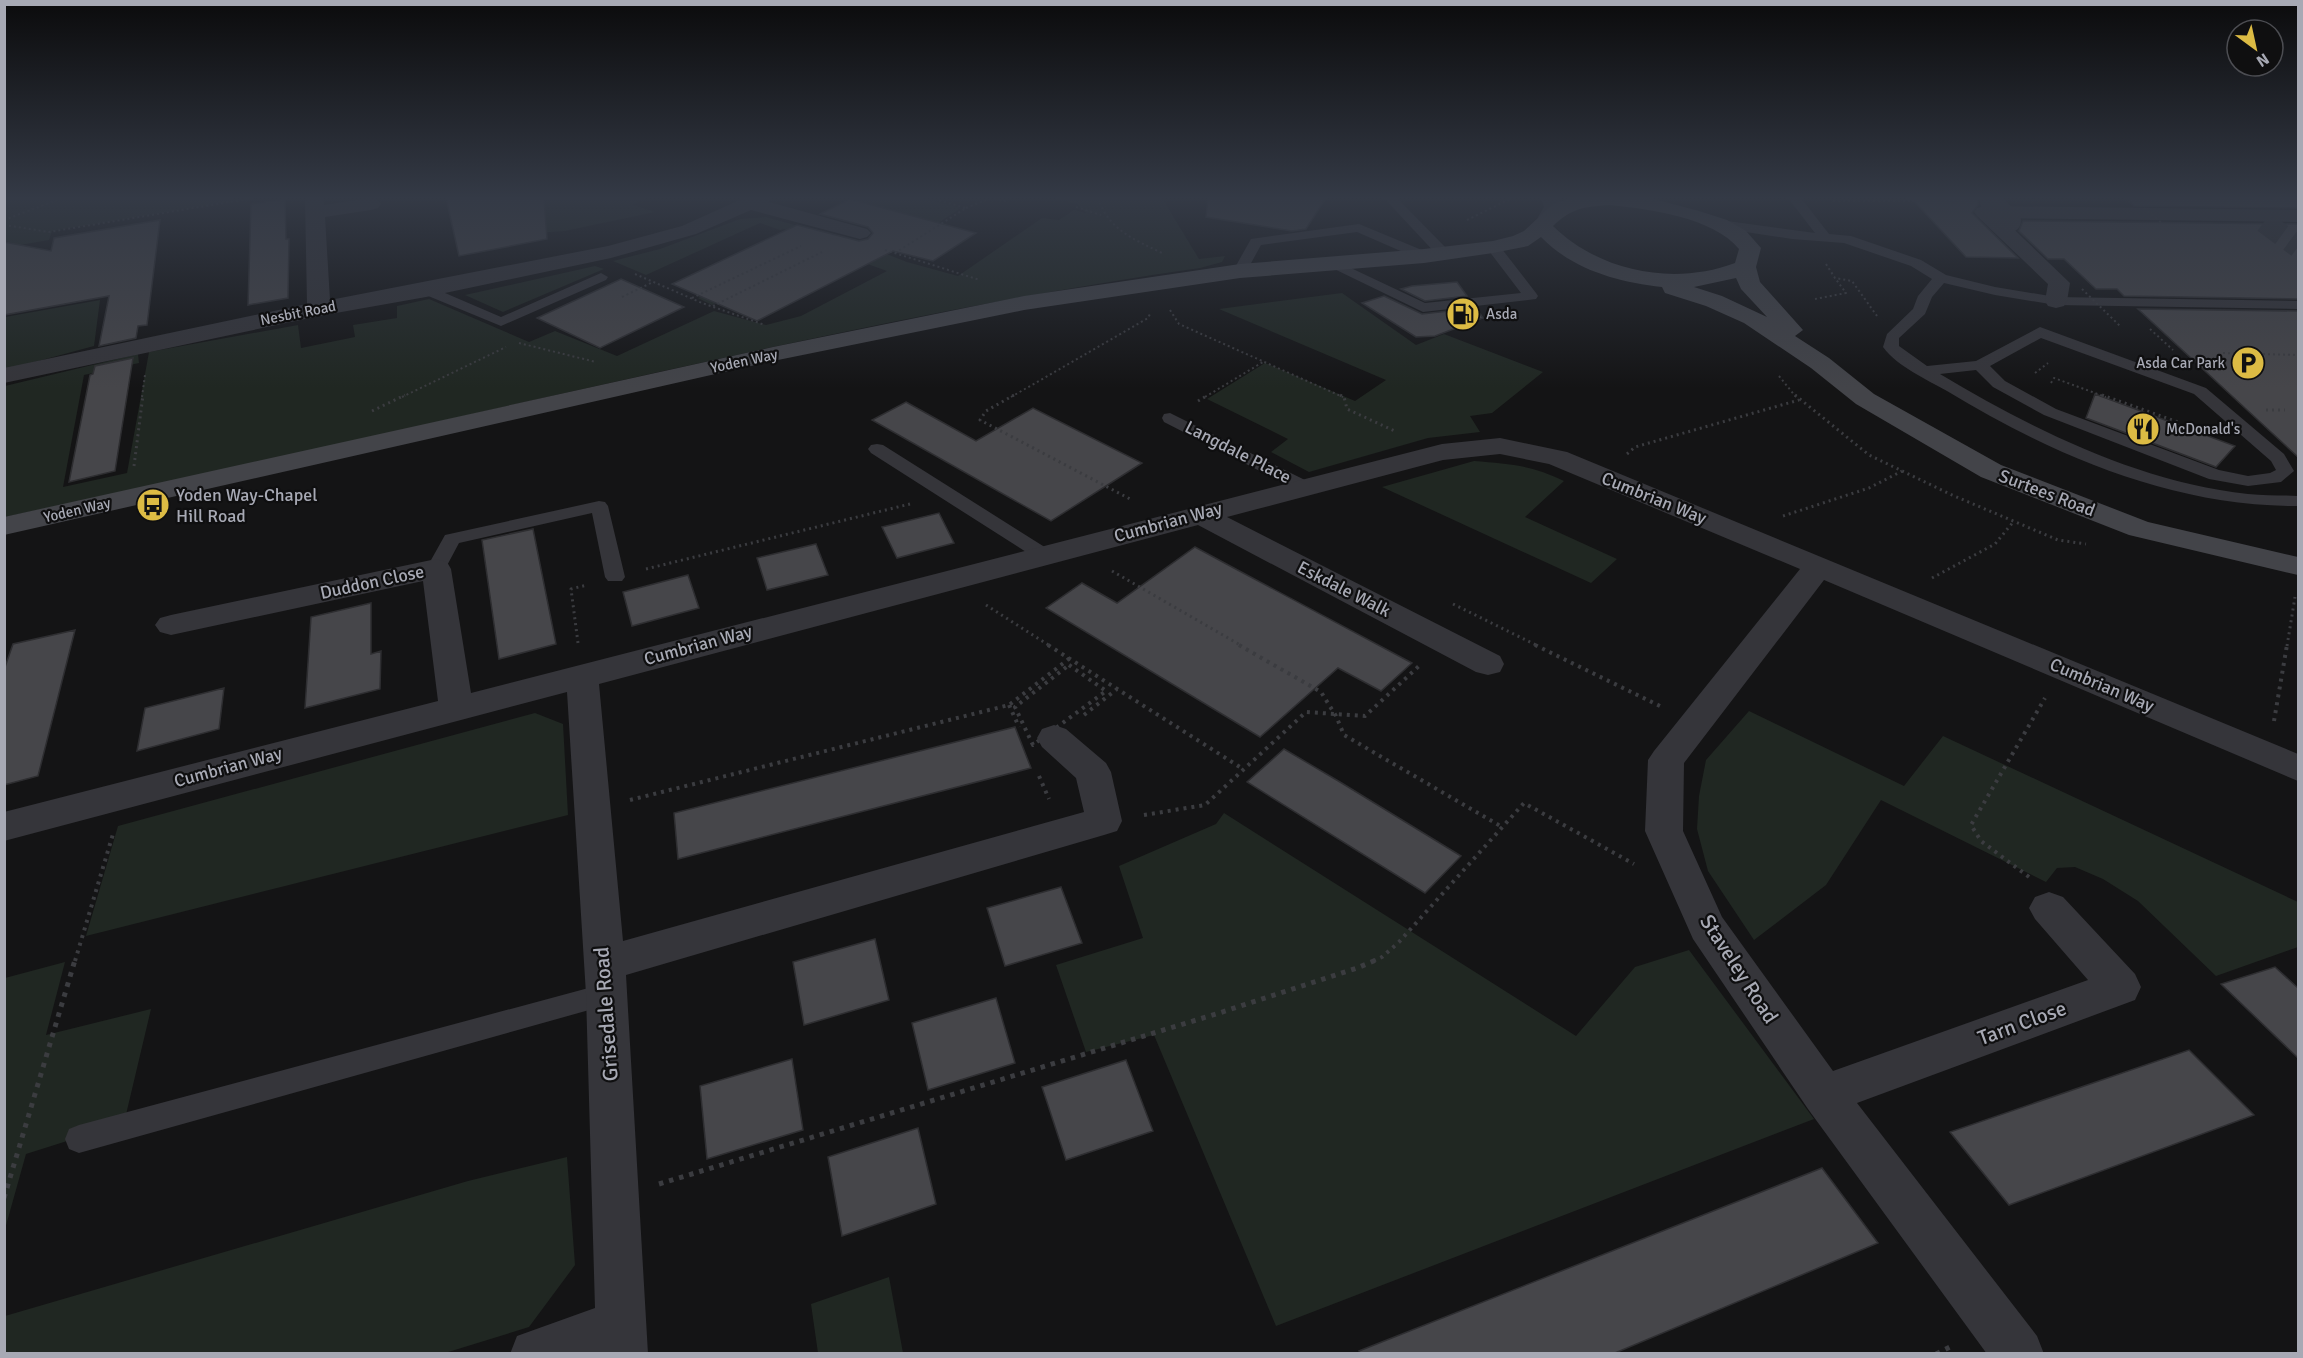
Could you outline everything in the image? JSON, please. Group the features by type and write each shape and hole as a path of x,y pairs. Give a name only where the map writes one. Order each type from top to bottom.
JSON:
{"main road":[{"name":"Yoden Way","path":"4,526 773,354 1024,303 1240,271 1361,261"},
{"path":"1591,261 1638,277 1679,282 1706,281 1728,276 1743,261"},
{"name":"Surtees Road","path":"1747,261 1749,284 1820,363"},
{"name":"Surtees Road","path":"1638,277 1714,302 1752,318 1820,363 1865,399 1990,471 2139,529 2298,566"}],"street":[{"path":"317,261 319,309"},
{"name":"Nesbit Road","path":"4,376 319,309 567,261"},
{"path":"2036,261 2059,283 2056,301"},
{"path":"2053,261 2082,289"},
{"name":"Cumbrian Way","path":"4,827 1442,452 1500,446 1557,458 2298,768"},
{"name":"Eskdale Walk","path":"1186,518 1445,641 1488,664"},
{"name":"Staveley Road","path":"1819,566 1666,760 1664,831 1707,927 1824,1095 2019,1353"},
{"name":"Duddon Close","path":"171,625 436,569 456,708"},
{"name":"Grisedale Road","path":"582,675 605,979 621,1339"},
{"path":"605,979 1104,821 1093,772 1054,738"},
{"name":"Tarn Close","path":"1824,1095 2120,987 2049,908"},
{"path":"535,1353 621,1339"}],"lane":[{"path":"1240,271 1245,261"},
{"path":"1331,264 1423,308 1531,296 1504,261"},
{"path":"1912,261 1941,278 1995,291 2056,301 2298,305"},
{"path":"426,290 501,322 601,277"},
{"path":"1941,278 1925,296 1920,311 1892,337 1891,347 1901,357 1992,412 2068,450 2181,488 2249,500 2298,501"},
{"path":"1924,371 1980,365 2040,332 2200,391 2278,458 2285,471 2275,478 2248,481 2215,475 2050,412 1999,384 1980,365"},
{"name":"Langdale Place","path":"1170,418 1305,487"},
{"path":"877,449 948,494 1058,551"},
{"path":"436,569 452,539 599,506 615,577"},
{"path":"79,1139 605,979"}],"path":[{"path":"605,261 691,299 769,327"},
{"path":"691,299 782,261"},
{"path":"713,306 797,261"},
{"path":"918,261 980,280"},
{"path":"1178,261 1190,279"},
{"path":"1815,299 1846,293 1825,261"},
{"path":"1835,278 1852,281 1882,322 1901,329"},
{"path":"2082,289 2121,326"},
{"path":"1170,310 1179,324 1344,397 1347,409 1442,452"},
{"path":"1151,313 1148,318 986,411 980,420 1186,518"},
{"path":"501,322 502,333 517,342 600,363"},
{"path":"362,416 517,342"},
{"path":"133,477 149,344"},
{"path":"2223,353 2298,355"},
{"path":"1170,418 1264,362"},
{"path":"2047,389 2054,378 2181,423"},
{"path":"1603,478 1635,447 1799,400"},
{"path":"1736,531 1869,488 1902,471"},
{"path":"582,675 571,589 948,494"},
{"path":"1895,598 1995,544 2014,521"},
{"path":"1058,551 1321,692 1336,716 1344,735 1502,827"},
{"path":"947,580 1243,770"},
{"path":"2268,756 2295,597"},
{"path":"1447,601 1695,724"},
{"path":"1104,821 1205,805 1306,712 1336,716 1365,716 1445,641"},
{"path":"592,810 1009,705 1070,658"},
{"path":"2049,908 2037,883 1980,841 1971,825 2061,668"},
{"path":"4,1198 125,794"},
{"path":"615,1197 1216,1014 1357,968 1382,957 1399,942 1524,803 1694,898"}],"shaded area":[{"path":"614,261 676,261 646,275"},
{"path":"775,261 801,261 712,305 698,298"},
{"path":"860,261 905,261 958,276 979,261 1222,261 1200,268 1038,294 877,325 5,517 5,386 138,354 139,363 84,375 63,487 127,473 149,352 298,325 301,348 355,337 353,325 397,318 397,306 429,299 529,342 555,331 617,356 714,311 766,325 801,316 887,271"},
{"path":"595,266 604,269 503,312 465,295"},
{"path":"1342,293 1416,345 1444,334 1543,372 1492,413 1470,416 1480,432 1428,438 1309,472 1271,452 1288,439 1207,399 1265,363 1355,401 1386,380 1219,309"},
{"path":"100,300 94,346 5,370 5,317"},
{"path":"1474,461 1531,468 1564,481 1525,517 1617,559 1591,583 1382,487"},
{"path":"1749,711 1904,786 1943,736 2298,902 2298,947 2216,976 2138,901 2103,879 2075,867 2057,868 2046,882 1881,800 1826,885 1754,940 1708,871 1697,829 1699,796 1706,760"},
{"path":"535,713 563,724 568,815 86,936 118,826"},
{"path":"1224,813 1576,1036 1635,967 1689,950 1814,1119 1276,1326 1154,1035 1086,1052 1056,965 1143,938 1119,866 1216,824"},
{"path":"65,962 46,1035 151,1009 124,1123 26,1154 5,1229 5,978"},
{"path":"567,1157 575,1265 529,1327 445,1353 5,1353 5,1316 468,1181"},
{"path":"889,1277 903,1353 818,1353 811,1304"}],"building":[{"path":"4,261 155,261 147,325 138,326 136,338 99,346 109,296 4,315"},
{"path":"249,261 289,261 288,298 248,305"},
{"path":"720,261 873,261 757,321 672,284"},
{"path":"2067,261 2298,261 2298,299 2124,296 2117,289 2096,289"},
{"path":"621,279 684,307 600,348 537,318"},
{"path":"1457,282 1467,296 1425,301 1401,289 1412,286"},
{"path":"1384,296 1422,314 1476,308 1483,318 1435,336 1416,337 1362,303"},
{"name":"Asda Car Park","path":"2138,309 2298,311 2298,457 2246,409"},
{"path":"133,358 115,471 69,482 90,375 93,374 95,366"},
{"name":"McDonald's","path":"2095,394 2235,446 2216,467 2086,418"},
{"path":"906,402 976,441 1033,408 1142,463 1051,521 872,420"},
{"path":"939,513 954,543 897,558 882,527"},
{"path":"533,529 556,644 499,659 482,540"},
{"path":"816,544 828,575 767,590 757,558"},
{"path":"1195,547 1412,663 1381,691 1338,668 1260,737 1046,608 1082,583 1117,603"},
{"path":"688,575 699,608 632,626 623,592"},
{"path":"371,603 371,654 381,651 380,689 305,708 311,617"},
{"path":"75,630 38,776 4,785 4,670 13,644"},
{"path":"224,688 219,729 137,751 145,708"},
{"path":"1015,727 1031,768 678,859 674,813"},
{"path":"1284,749 1461,856 1425,893 1247,782"},
{"path":"1061,887 1082,943 1005,966 987,908"},
{"path":"875,939 889,1000 804,1025 793,962"},
{"path":"2275,967 2298,988 2298,1058 2221,984"},
{"path":"996,998 1015,1063 928,1090 912,1023"},
{"path":"2189,1050 2254,1115 2009,1205 1950,1132"},
{"path":"792,1059 803,1130 707,1159 700,1086"},
{"path":"1126,1060 1153,1131 1066,1160 1042,1087"},
{"path":"918,1128 936,1204 842,1236 828,1157"},
{"path":"1822,1168 1878,1243 1615,1353 1360,1353 1359,1351"}],"place":[{"name":"Asda","path":"1463,314"},
{"name":"Asda Car Park","path":"2248,363"},
{"name":"McDonald's","path":"2143,429"},
{"name":"Yoden Way-Chapel Hill Road","path":"153,505"}]}
